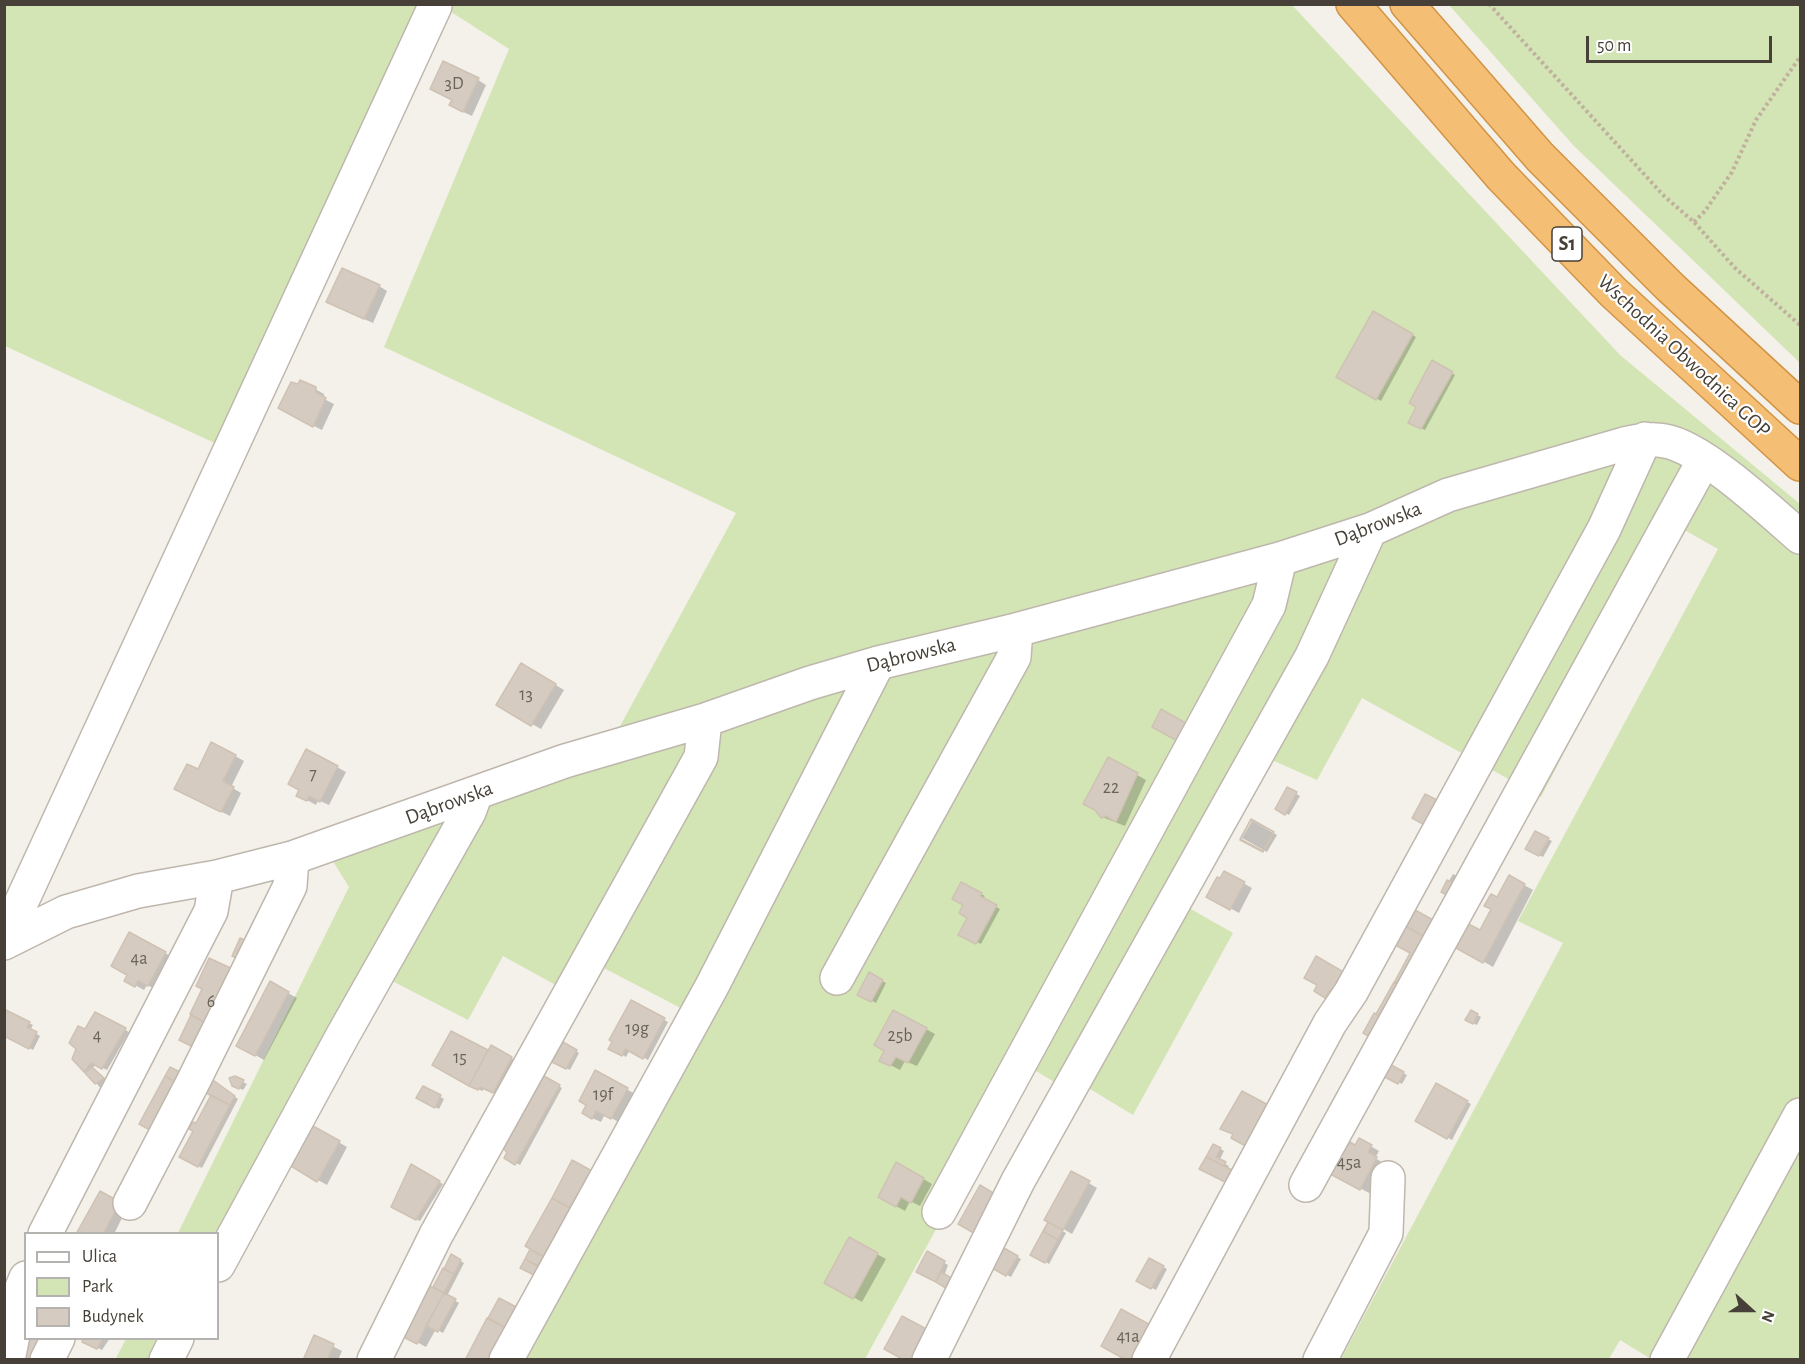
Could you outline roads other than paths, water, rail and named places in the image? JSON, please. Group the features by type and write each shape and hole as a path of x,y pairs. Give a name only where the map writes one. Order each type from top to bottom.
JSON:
{"highway":[{"name":"Wschodnia Obwodnica GOP","path":"1353,4 1501,176 1613,292 1800,464"},
{"name":"Wschodnia Obwodnica GOP","path":"1407,4 1540,157 1670,287 1800,408"}],"lane":[{"path":"9,940 21,903 435,6"},
{"path":"1149,1359 1330,1023 1351,992 1604,529 1645,439"},
{"name":"Dąbrowska","path":"9,940 66,912 138,891 217,877 292,858 565,760 705,720 878,663 1016,630 1280,559 1370,530 1448,495 1593,451 1645,439 1667,441 1704,460 1800,537"},
{"path":"1306,1185 1704,460"},
{"path":"929,1359 1018,1181 1312,656 1370,530"},
{"path":"939,1212 1269,605 1280,559"},
{"path":"837,978 1014,657 1016,630"},
{"path":"506,1359 711,988 878,663"},
{"path":"374,1359 436,1235 701,757 705,720"},
{"path":"219,1263 343,1035 469,812 476,793"},
{"path":"130,1203 290,886 292,858"},
{"path":"46,1232 212,911 217,877"},
{"path":"1667,1359 1800,1115"},
{"path":"1320,1359 1386,1233 1388,1178"},
{"path":"8,1359 13,1335 12,1311 24,1283"},
{"path":"47,1359 57,1340"},
{"path":"166,1359 176,1340"}]}
